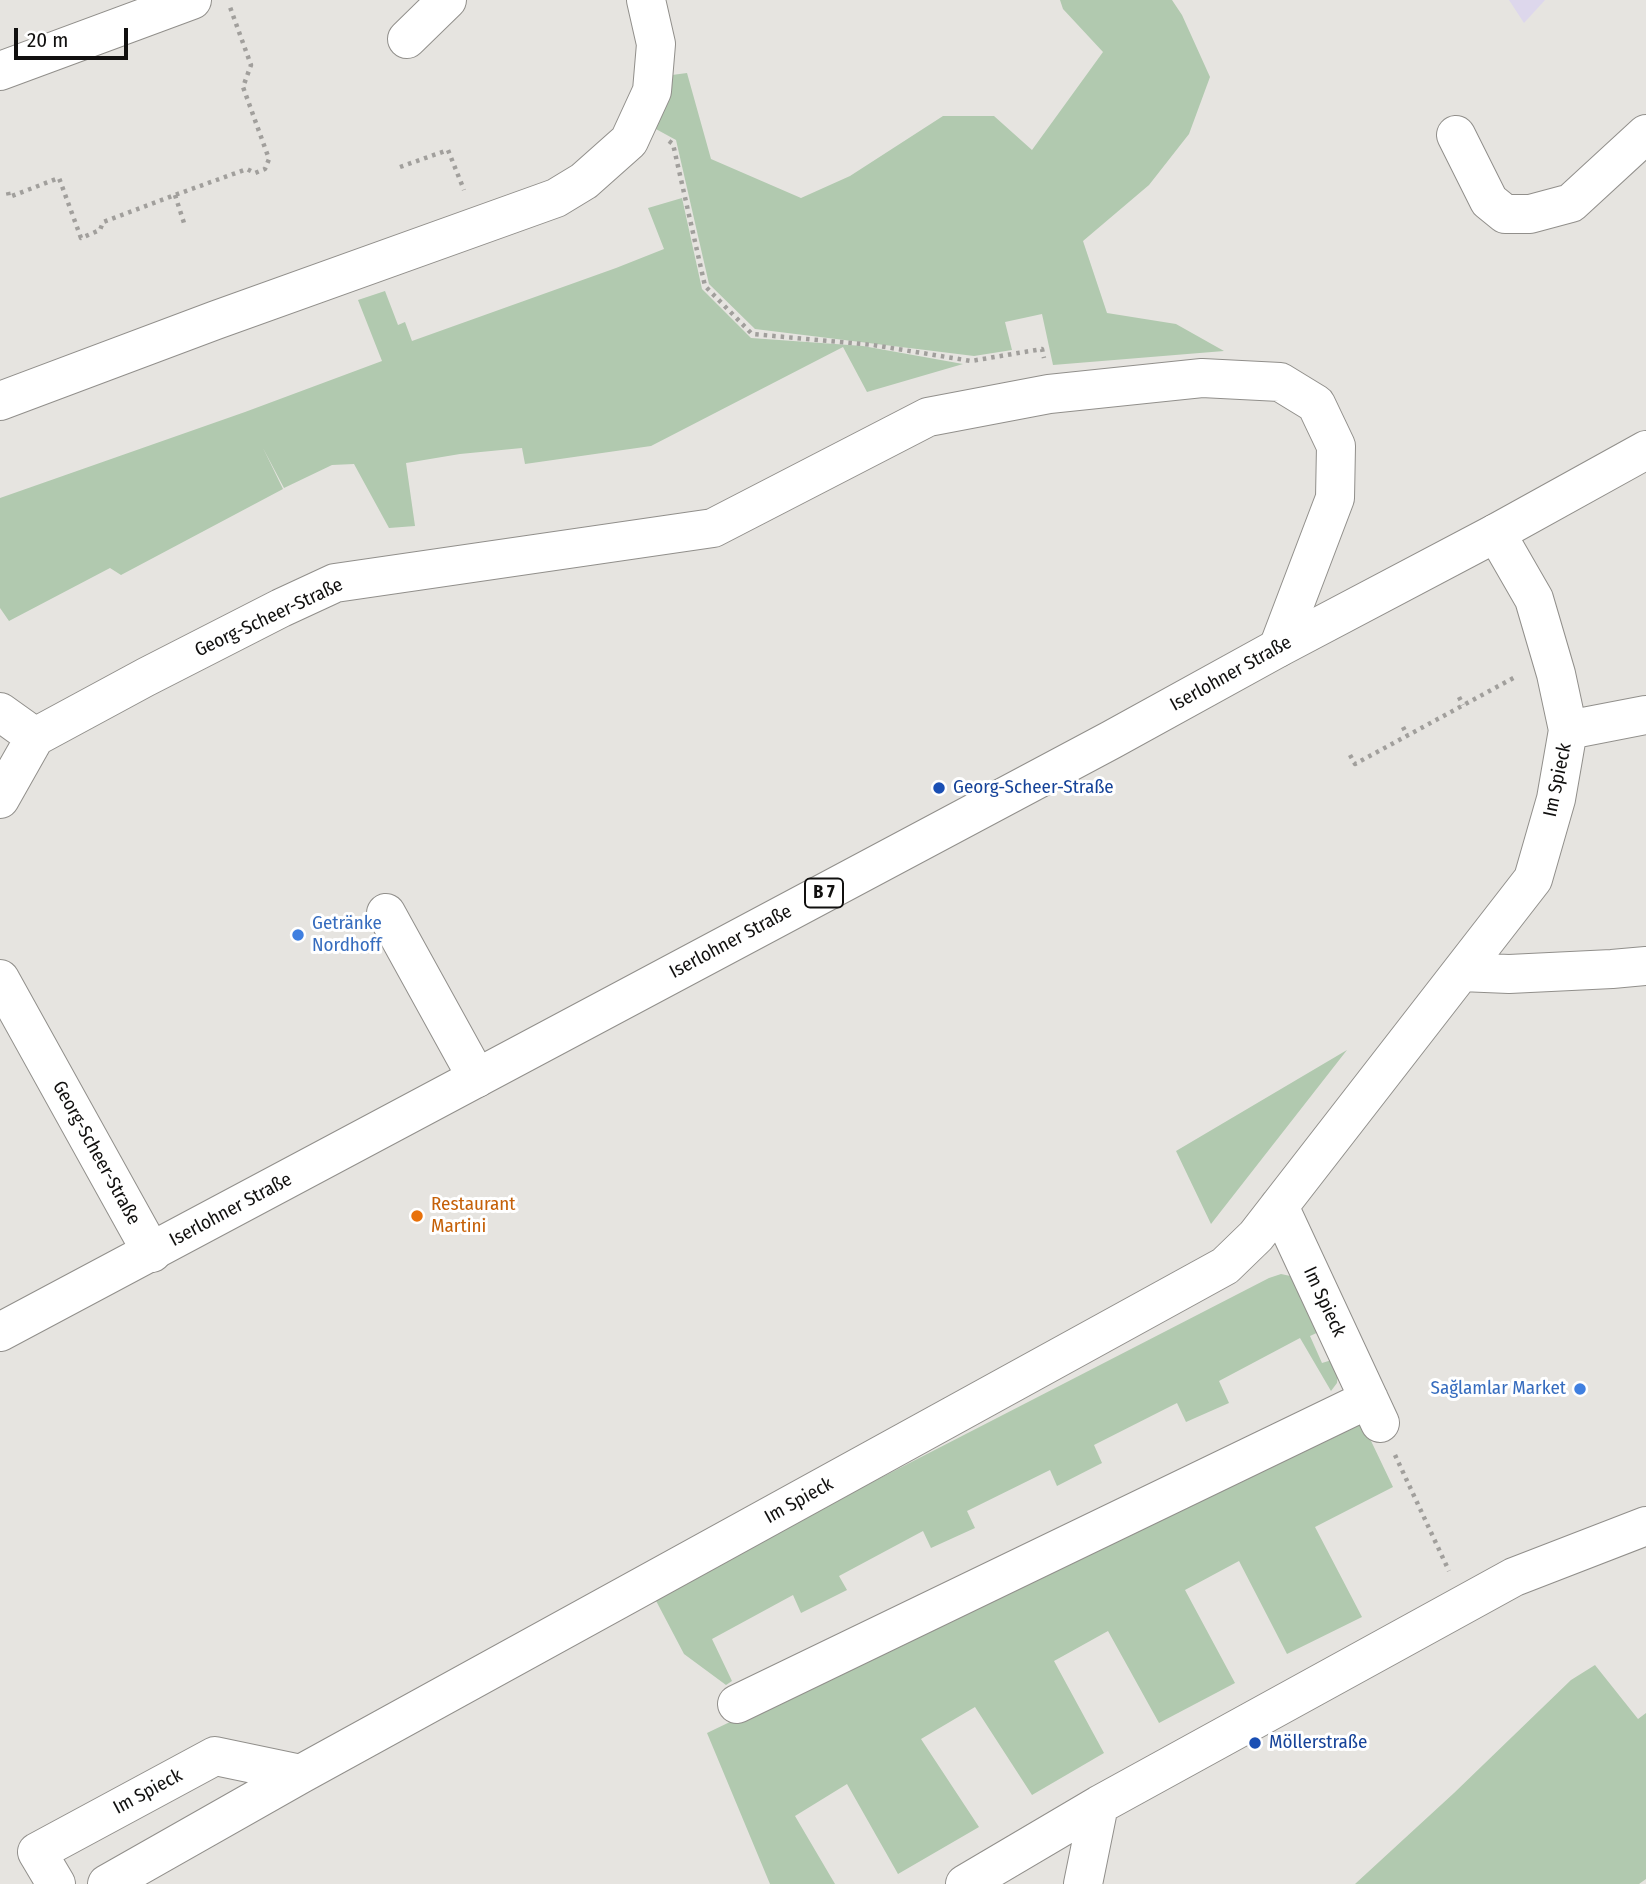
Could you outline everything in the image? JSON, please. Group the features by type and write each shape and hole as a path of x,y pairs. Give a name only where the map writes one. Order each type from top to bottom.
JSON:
{"street":[{"path":"0,71 192,0"},
{"path":"407,39 447,0"},
{"path":"0,401 556,198 584,181 629,141 652,91 656,44 646,0"},
{"path":"1456,135 1489,201 1505,214 1530,214 1571,203 1646,134"},
{"name":"Georg-Scheer-Straße","path":"35,737 146,677 335,583 712,528 928,417 1049,394 1202,378 1280,382 1315,404 1336,446 1335,498 1278,648"},
{"name":"Iserlohner Straße","path":"0,1332 1111,740 1646,450"},
{"name":"Im Spieck","path":"107,1884 301,1774 1225,1266 1256,1236 1534,879 1556,799 1568,730 1534,599 1496,533"},
{"path":"0,712 35,737 0,799"},
{"path":"1568,730 1646,715"},
{"path":"386,913 477,1078"},
{"path":"1461,972 1509,974 1646,966"},
{"name":"Georg-Scheer-Straße","path":"0,979 152,1253"},
{"name":"Im Spieck","path":"1279,1206 1374,1411"},
{"path":"737,1704 1374,1411"},
{"path":"965,1884 1098,1805 1514,1577 1646,1526"},
{"name":"Im Spieck","path":"56,1884 37,1852 215,1756 301,1774"},
{"path":"1083,1884 1098,1805"}],"path":[{"path":"8,192 9,197 59,178 81,238 100,230 103,222 175,195 247,169 255,173 265,169 270,159 243,87 251,65 233,15"},
{"path":"673,144 705,286 752,334 873,345 971,361 1042,349"},
{"path":"400,167 448,150 478,226"},
{"path":"175,195 184,223"},
{"path":"1350,755 1355,764 1551,657"},
{"path":"1458,697 1463,705"},
{"path":"1403,727 1408,735"},
{"path":"1374,1411 1465,1605"}],"shaded area":[{"path":"1509,0 1545,0 1524,23"}],"green space":[{"path":"1060,0 1172,0 1182,15 1210,77 1189,134 1149,185 1083,241 1107,313 1176,324 1224,351 1053,365 1042,314 1005,322 1012,350 974,356 755,329 709,284 676,140 654,128 672,75 687,73 711,159 801,198 850,176 943,116 994,116 1032,150 1103,52 1063,9"},
{"path":"682,198 702,289 751,338 863,346 963,364 867,392 843,347 651,446 525,464 522,448 406,463 415,526 389,528 354,464 332,465 284,488 263,448 283,489 121,575 110,568 9,621 0,608 0,498 382,361 358,300 385,291 398,325 405,322 412,341 664,249 648,208"},
{"path":"1347,1050 1211,1224 1176,1151"},
{"path":"1281,1274 1295,1277 1323,1330 1310,1336 1322,1363 1335,1359 1337,1383 1331,1391 1300,1338 1219,1381 1229,1403 1186,1422 1177,1403 1094,1445 1102,1463 1057,1486 1050,1470 967,1511 975,1528 931,1548 923,1531 839,1576 847,1590 801,1613 793,1595 712,1639 732,1681 726,1685 684,1654 653,1595"},
{"path":"1362,1422 1393,1487 1315,1527 1362,1617 1287,1654 1239,1561 1185,1590 1235,1683 1159,1723 1108,1631 1054,1661 1104,1753 1032,1795 975,1707 921,1739 979,1827 898,1874 847,1784 795,1816 835,1884 770,1884 707,1733 1324,1437"},
{"path":"1595,1665 1638,1719 1646,1713 1646,1879 1639,1884 1355,1884 1571,1680"}],"place":[{"name":"Georg-Scheer-Straße","path":"939,788"},
{"name":"Getränke Nordhoff","path":"298,935"},
{"name":"Restaurant Martini","path":"417,1216"},
{"name":"Sağlamlar Market","path":"1580,1389"},
{"name":"Möllerstraße","path":"1255,1743"}]}
